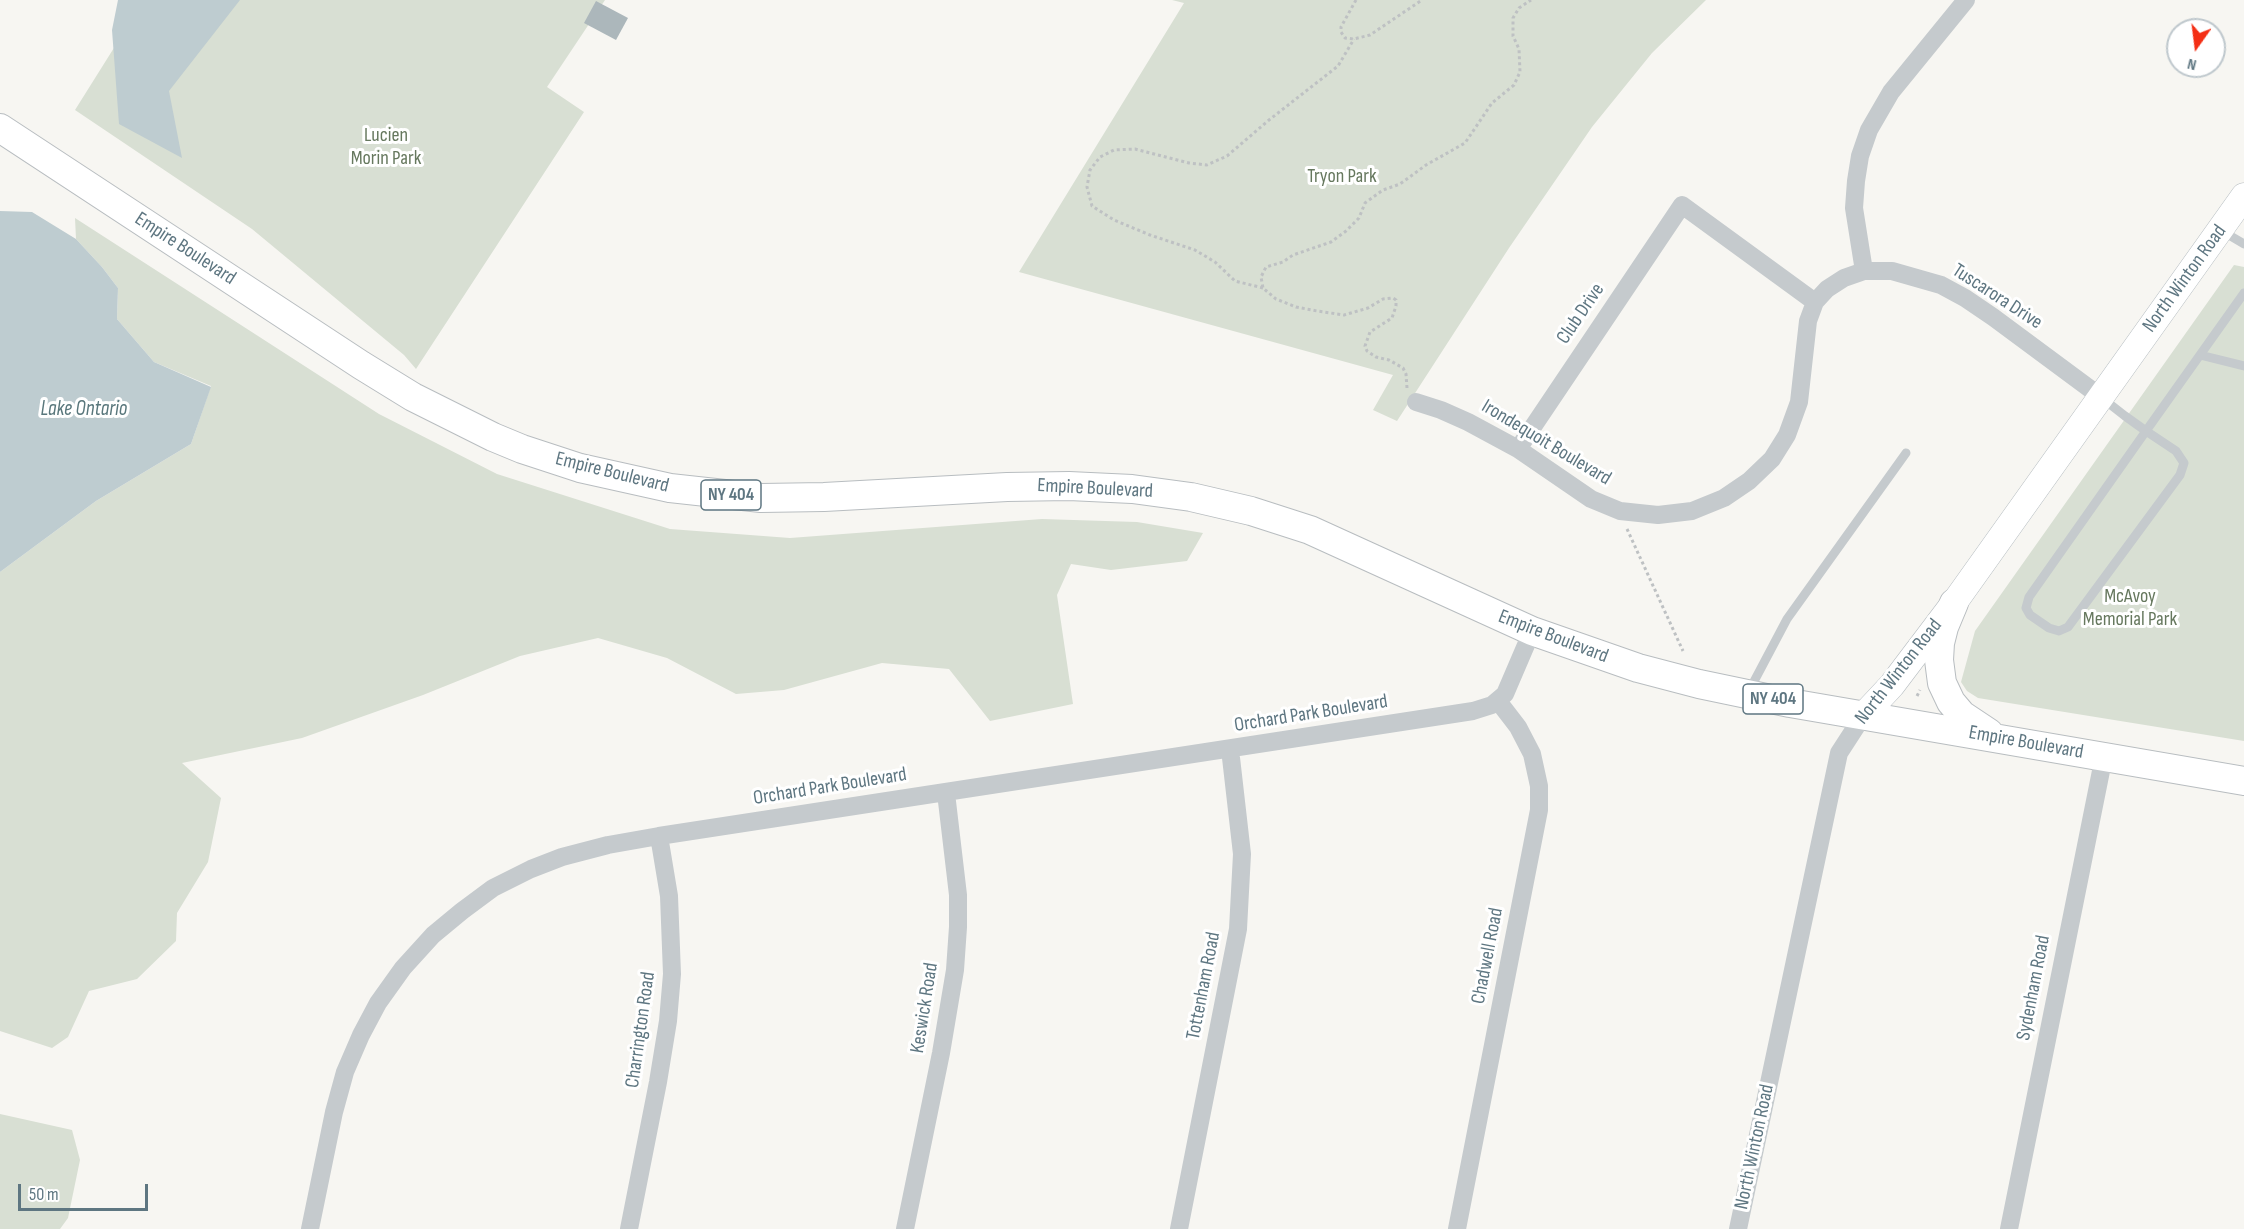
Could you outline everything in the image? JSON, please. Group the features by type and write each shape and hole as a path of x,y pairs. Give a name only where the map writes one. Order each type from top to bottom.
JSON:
{"main road":[{"name":"Empire Boulevard","path":"0,128 368,370 467,425 551,459 670,488 761,498 1059,486 1132,489 1171,494 1251,511 1310,530 1532,631 1638,668 1747,694 1863,716 2244,781"},
{"name":"North Winton Road","path":"1863,716 1892,685 1954,603 2244,196"},
{"path":"1954,603 1944,627 1939,652 1944,689 1962,716 1976,727 2002,739"}],"street":[{"path":"1864,271 1854,208 1860,156 1869,130 1891,92 1966,0"},
{"name":"Club Drive","path":"1518,448 1682,205 1815,302"},
{"name":"Tuscarora Drive","path":"1815,302 1844,278 1864,271 1892,271 1941,285 1994,317 2101,397"},
{"name":"Irondequoit Boulevard","path":"1416,402 1442,410 1518,448 1591,499 1620,511 1658,514 1692,511 1724,498 1749,481 1772,459 1787,435 1799,402 1808,321 1815,302"},
{"path":"1498,701 1511,684 1532,631"},
{"name":"Orchard Park Boulevard","path":"310,1229 334,1112 345,1072 378,1003 403,968 433,935 493,888 531,870 562,857 608,845 659,836 1473,711 1486,708 1498,701"},
{"name":"Chadwell Road","path":"1457,1229 1539,810 1539,786 1532,754 1518,727 1498,701"},
{"name":"North Winton Road","path":"1738,1229 1839,753 1863,716"},
{"name":"Tottenham Road","path":"1179,1229 1238,929 1242,854 1240,817 1230,749"},
{"name":"Sydenham Road","path":"2009,1229 2104,756"},
{"name":"Keswick Road","path":"905,1229 941,1053 955,970 958,895 946,793"},
{"name":"Charrington Road","path":"629,1229 658,1082 668,1022 672,974 669,896 659,836"}],"lane":[{"path":"2220,230 2244,244"},
{"path":"2101,397 2146,431 2176,452 2184,463 2180,475 2068,627 2059,631 2049,628 2030,615 2026,608 2029,597 2146,431 2244,293"},
{"path":"2200,355 2244,366"},
{"path":"1747,694 1787,619 1906,453"}],"path":[{"path":"1356,0 1341,27 1345,38 1354,39 1370,35 1422,0"},
{"path":"1263,288 1261,277 1266,267 1331,242 1359,218 1365,203 1383,190 1400,184 1426,165 1465,143 1492,102 1514,85 1520,72 1519,49 1513,36 1514,18 1519,8 1531,0"},
{"path":"1354,39 1338,66 1227,156 1207,165 1189,163 1135,149 1114,150 1100,157 1090,171 1087,187 1092,206 1114,220 1195,250 1215,262 1235,281 1263,288 1276,299 1296,307 1344,315 1368,308 1383,299 1393,298 1396,300 1396,306 1392,318 1370,332 1365,346 1367,351 1376,357 1389,360 1403,368 1406,374 1407,389 1416,402"},
{"path":"1620,511 1683,651"},
{"path":"1917,696 1921,688"}],"green space":[{"name":"Lucien Morin Park","path":"144,0 605,0 547,87 584,112 416,369 404,355 252,229 75,110"},
{"name":"Tryon Park","path":"1172,0 1706,0 1652,53 1592,127 1509,248 1397,421 1373,410 1393,375 1019,272 1184,3"},
{"path":"75,218 379,414 497,474 670,529 790,538 1042,519 1137,522 1203,533 1187,561 1111,570 1071,564 1057,595 1073,704 990,721 949,669 882,663 784,690 736,694 667,658 598,638 520,656 423,695 302,738 182,763 221,798 208,862 177,913 176,941 137,979 89,991 68,1037 52,1048 0,1031 0,572 96,501 191,444 211,386 154,362 117,319 118,288 76,239"},
{"name":"McAvoy Memorial Park","path":"2234,265 2244,267 2244,741 1978,698 1967,691 1961,682 1975,631"},
{"path":"0,1114 72,1130 80,1160 68,1218 60,1229 0,1229"}],"water":[{"path":"118,0 240,0 169,91 182,158 119,124 112,30"},
{"name":"Lake Ontario","path":"0,211 32,212 76,239 118,288 117,319 154,362 211,387 191,444 96,501 0,572"}],"building":[{"path":"596,1 628,18 616,40 584,23"}]}
